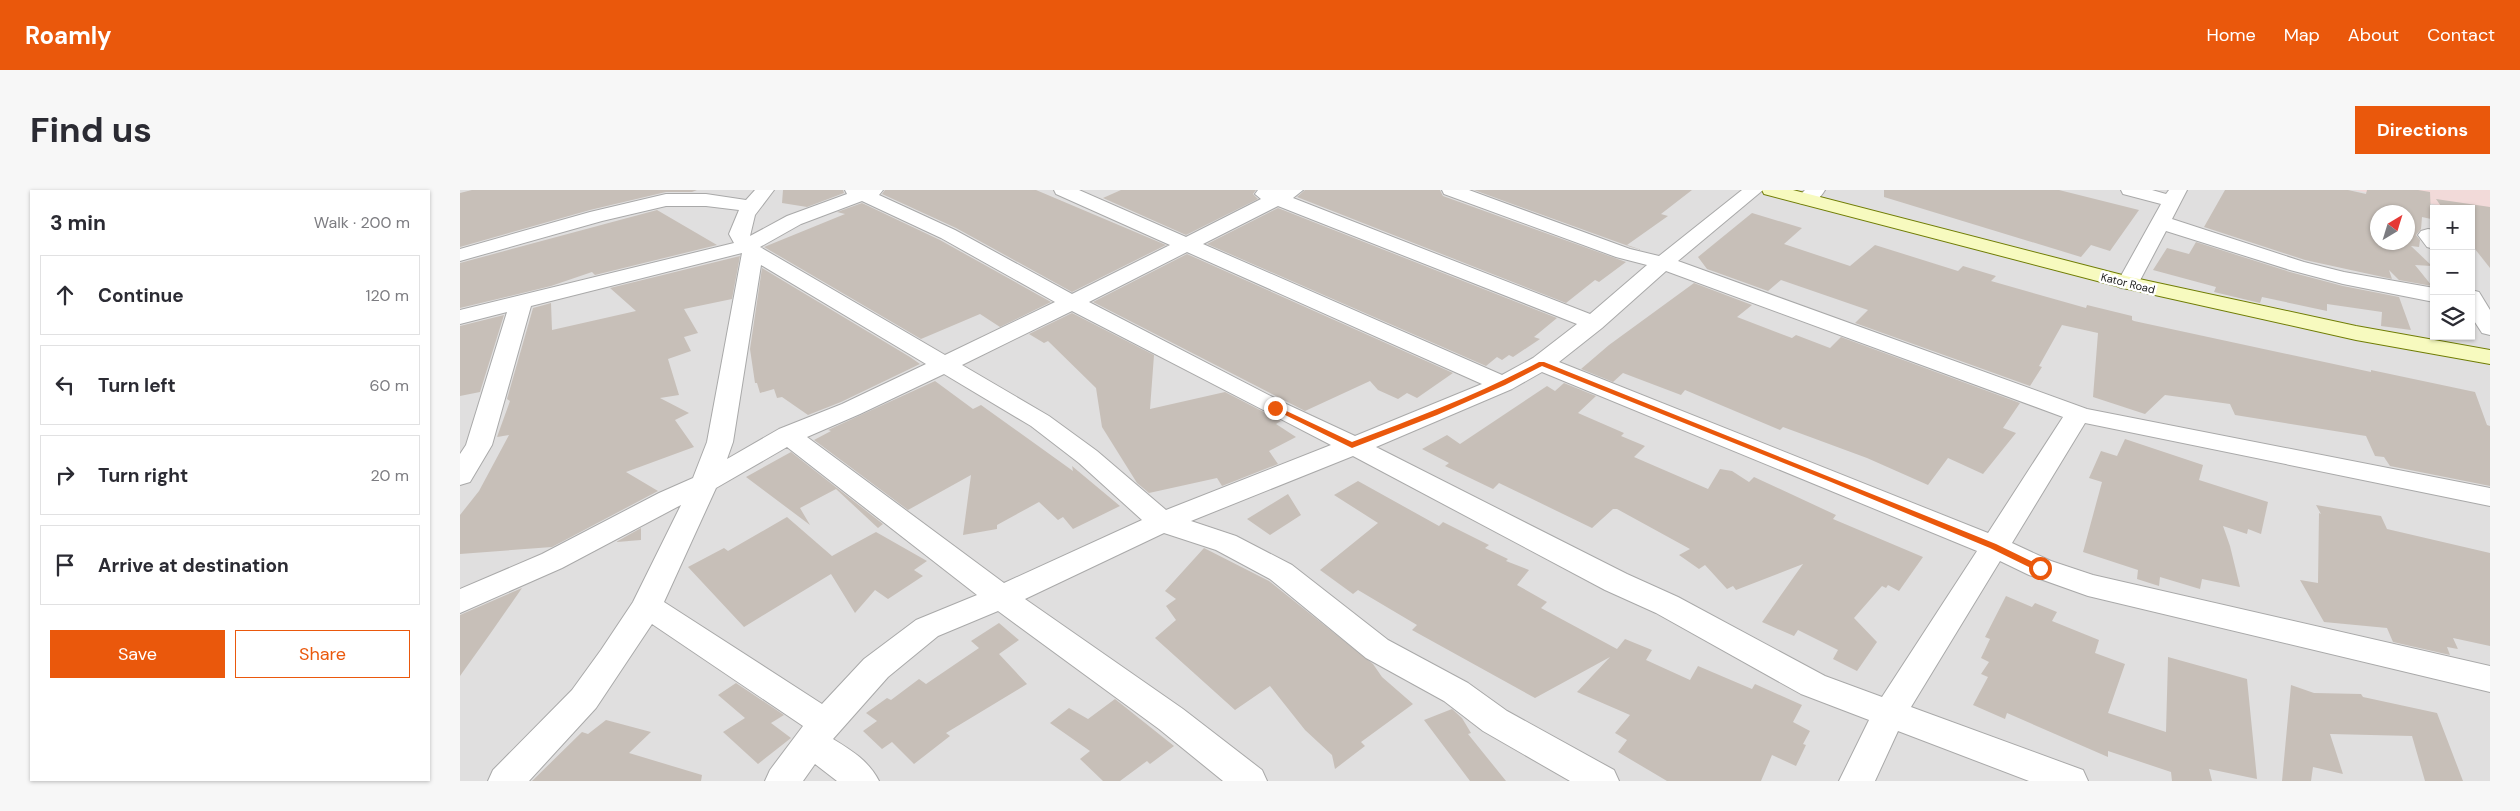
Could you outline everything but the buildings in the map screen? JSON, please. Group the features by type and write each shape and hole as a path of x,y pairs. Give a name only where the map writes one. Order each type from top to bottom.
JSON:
{"main road":[{"name":"Kator Road","path":"1771,190 1811,195 2128,283 2347,331 2490,357"}],"street":[{"path":"765,190 744,213 739,234 749,248 1040,421 1088,457 1162,522 1226,543 1281,572 1377,649 1456,692 1494,721 1601,781"},
{"path":"1064,190 1503,384"},
{"path":"1450,190 1622,253 1663,263 2078,414 2128,426 2490,497"},
{"path":"783,781 817,733 876,668 927,628 1001,597 1162,522 1434,414 1503,384 1541,363 1594,323 1663,263 1754,190"},
{"path":"2128,283 2175,196 2130,190"},
{"path":"460,317 749,248 794,220 864,191 1275,408 1352,445 1452,499 1616,582 1666,605 1813,685 1888,715 2070,781"},
{"path":"460,602 552,561 669,499 705,483 788,435 851,409 1073,303 1186,244 1275,193 1594,323"},
{"path":"460,255 597,216 666,200 706,200 751,206"},
{"path":"2160,222 2297,266 2343,278 2430,294"},
{"path":"506,781 584,699 647,606 705,483 720,442 749,248"},
{"path":"460,476 479,445 521,302"},
{"path":"2475,305 2490,328"},
{"path":"1541,363 1993,546 2040,568 2088,585 2490,679"},
{"path":"1857,781 1888,715 2078,414"},
{"path":"788,435 1001,597 1171,719 1249,781"},
{"path":"647,606 817,733 839,760 861,781"}],"shaded area":[{"path":"460,190 2490,190 2490,781 460,781"},
{"path":"2354,190 2490,190 2490,214 2475,210 2475,205 2438,205"}],"route":[{"path":"1275,408 1352,445 1434,414 1503,384 1541,363 1582,381 1834,480 1993,546 2040,568"}]}
